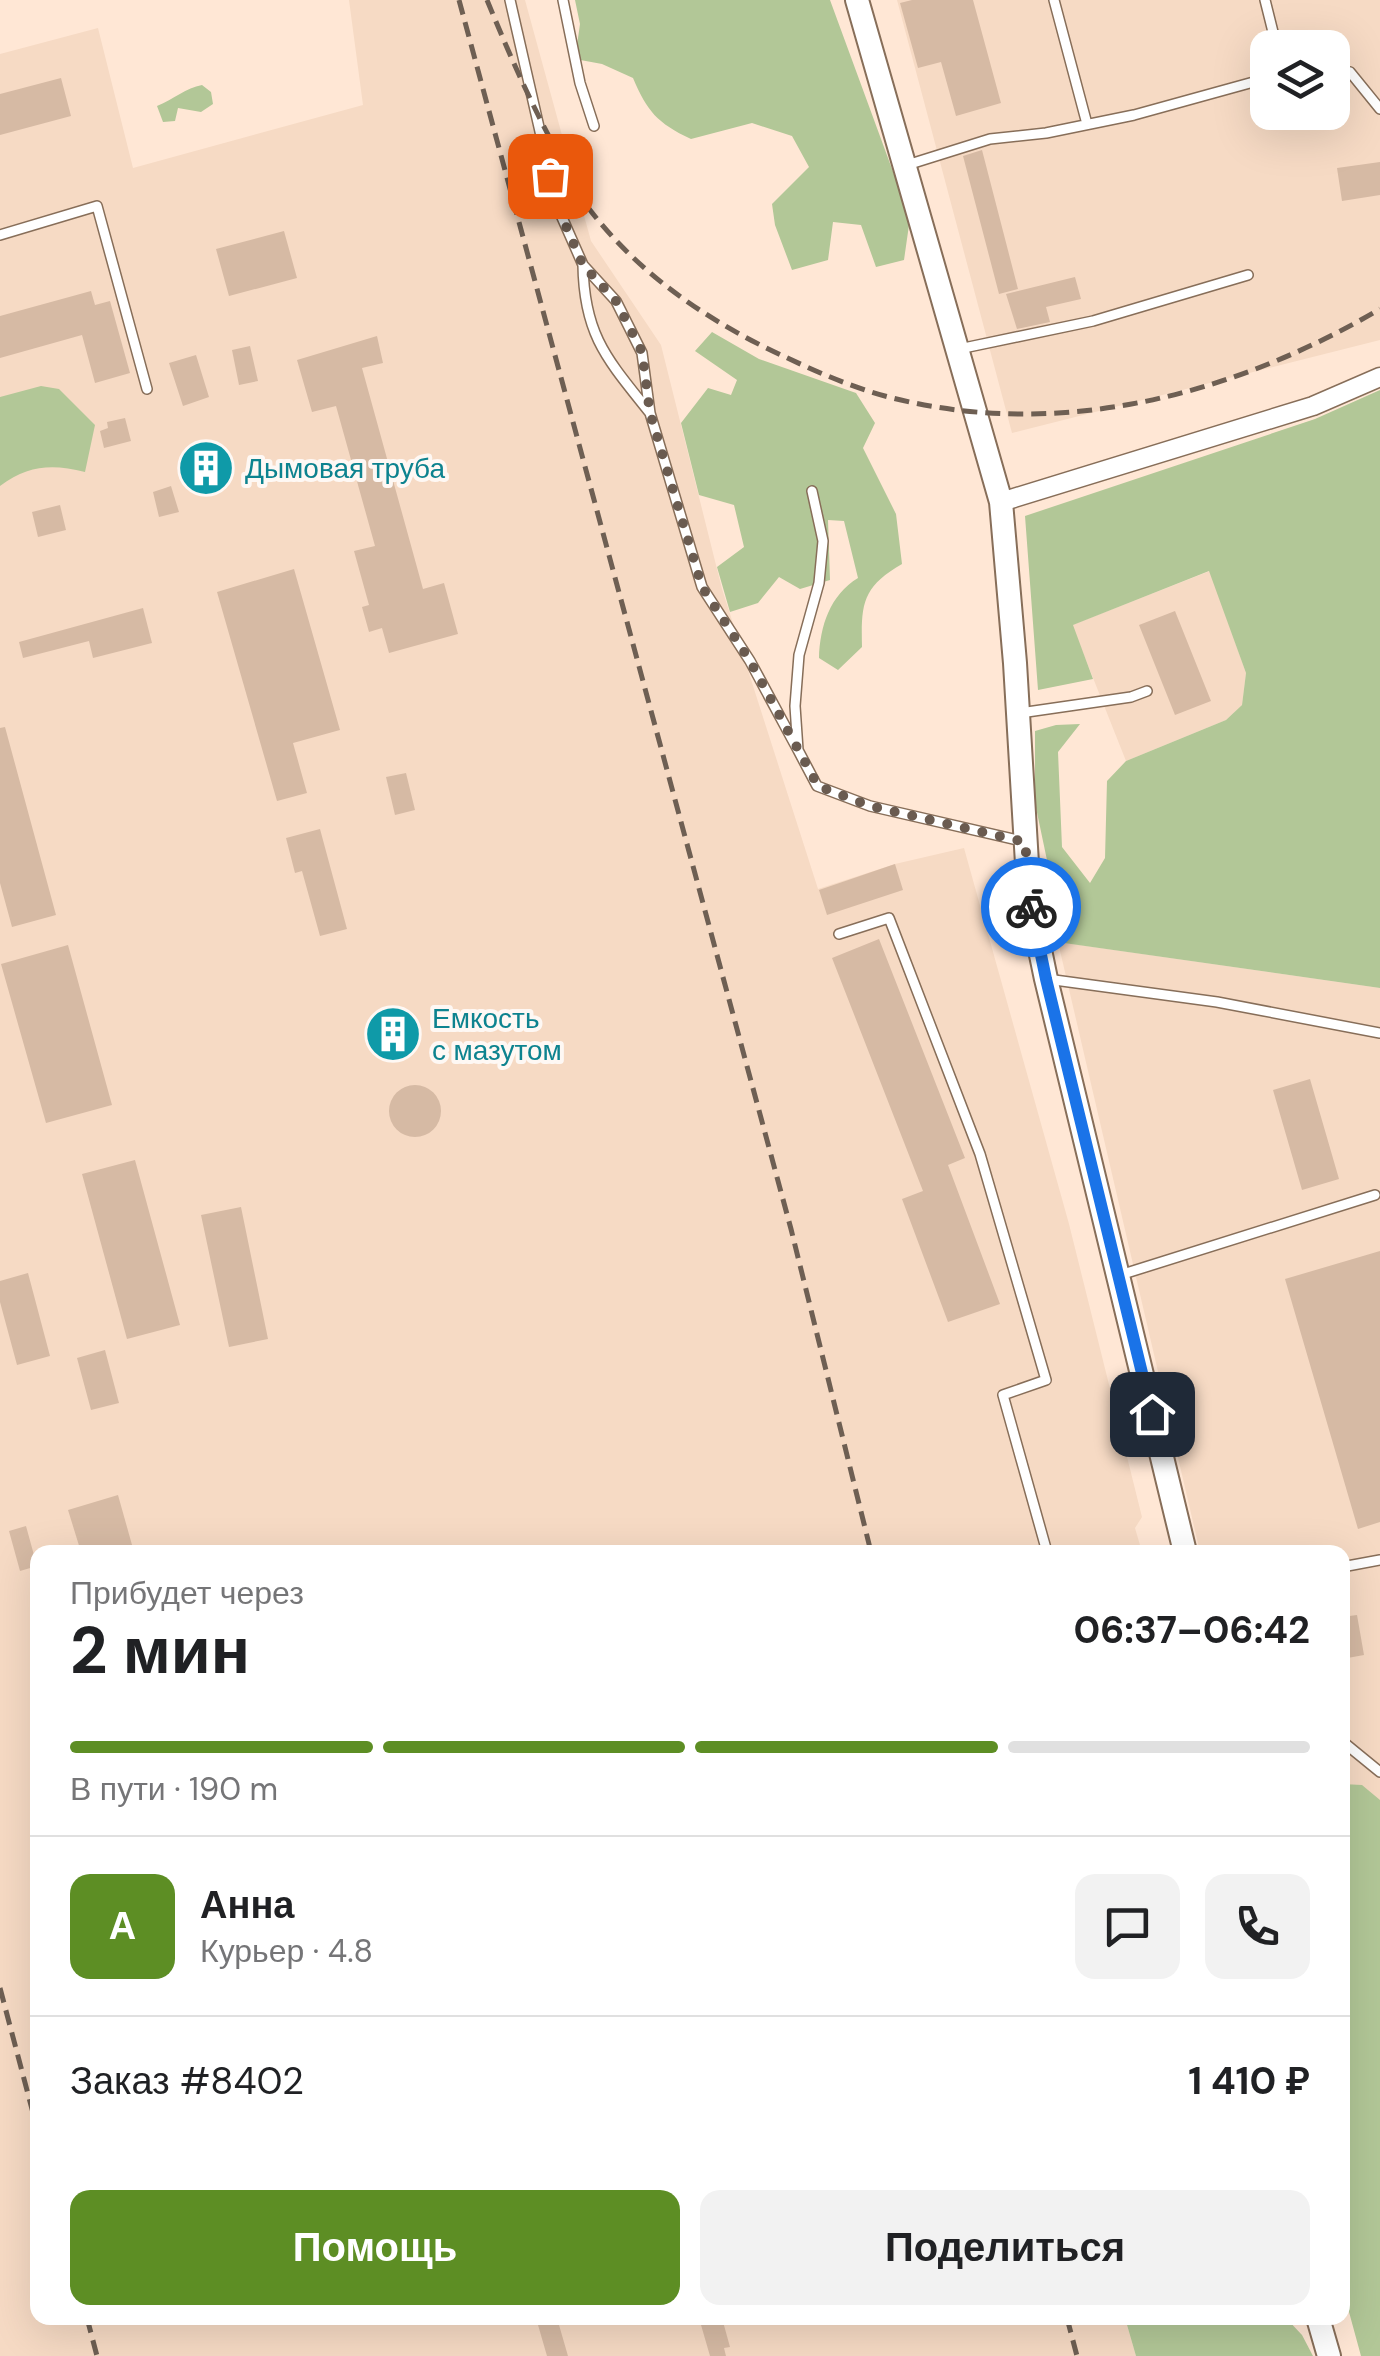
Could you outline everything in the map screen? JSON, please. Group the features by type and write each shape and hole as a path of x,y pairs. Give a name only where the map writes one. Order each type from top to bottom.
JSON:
{"street":[{"path":"857,0 1001,502 1029,897 1183,1545"},
{"path":"1001,502 1313,406 1380,377"},
{"path":"1316,2325 1329,2356"}],"lane":[{"path":"510,0 557,206 583,265 616,301 642,352 650,413 702,587 750,661 818,786 870,806 1025,842"},
{"path":"564,0 580,83 594,126"},
{"path":"1054,0 1087,124"},
{"path":"1264,0 1272,30"},
{"path":"1350,72 1380,110"},
{"path":"904,166 990,140 1087,124 1250,83"},
{"path":"0,235 97,206 146,389"},
{"path":"583,265 583,298 591,331 650,413"},
{"path":"957,350 1093,321 1248,276"},
{"path":"798,750 795,706 799,655 819,583 822,542 812,491"},
{"path":"1017,714 1131,697 1147,691"},
{"path":"839,934 888,918 980,1154 1046,1380 1003,1394 1045,1545"},
{"path":"1046,979 1217,1002 1380,1033"},
{"path":"1118,1276 1375,1195"},
{"path":"1350,1565 1380,1560"},
{"path":"1350,1748 1380,1772"}],"shaded area":[{"path":"349,0 525,0 591,241 661,345 722,589 818,889 895,864 964,848 1069,1224 1142,1517 1135,1528 1140,1545 30,1545 30,2325 1127,2325 1136,2356 0,2356 0,54 98,28 133,168 363,105"},
{"path":"897,0 1380,0 1380,340 1012,433"},
{"path":"1210,571 1246,673 1242,705 1226,720 1126,761 1072,625"},
{"path":"1058,942 1380,988 1380,1854 1350,1837 1350,1545 1198,1545"}],"green space":[{"path":"575,0 830,0 910,218 904,260 876,267 861,225 833,222 828,260 792,270 775,225 772,204 809,167 792,136 752,123 691,139 670,127 649,108 633,78 602,64 575,59 580,24"},
{"path":"202,85 211,92 213,104 201,112 178,108 175,121 163,122 157,106"},
{"path":"712,332 759,359 856,393 875,423 863,448 896,514 902,564 872,589 862,619 862,647 838,670 819,658 828,612 840,593 858,578 844,521 828,520 830,580 800,589 779,577 758,603 730,612 717,567 744,547 734,505 699,495 681,423 708,388 731,395 737,380 695,351"},
{"path":"41,386 59,389 95,425 85,472 41,468 0,486 0,397"},
{"path":"1380,390 1380,988 1057,942 1056,903 1035,803 1035,731 1080,724 1058,752 1062,847 1090,883 1105,858 1107,781 1126,761 1226,720 1242,705 1246,673 1209,571 1073,625 1093,679 1038,690 1025,516 1315,419"},
{"path":"1350,1784 1362,1785 1380,1800 1380,2356 1361,2356 1350,2316"},
{"path":"1127,2325 1293,2325 1313,2356 1136,2356"}],"building":[{"path":"973,0 1001,103 956,116 941,62 918,68 900,3"},
{"path":"61,78 71,116 0,135 0,94"},
{"path":"982,150 1018,289 999,294 963,156"},
{"path":"1380,162 1380,195 1342,201 1337,168"},
{"path":"284,231 297,278 229,296 216,249"},
{"path":"1075,277 1081,299 1046,307 1050,322 1017,329 1006,294"},
{"path":"91,291 95,305 110,301 130,373 95,383 82,335 0,358 0,316"},
{"path":"377,336 383,363 362,368 423,589 444,583 458,634 389,653 382,628 369,632 362,607 369,605 354,551 375,546 336,406 312,412 297,360"},
{"path":"250,346 258,381 239,385 232,350"},
{"path":"196,355 209,397 183,406 169,363"},
{"path":"125,418 131,441 104,448 100,431 108,428 107,422"},
{"name":"Дымовая труба","path":"209,453 218,459 230,458 218,479 204,484 191,477 190,467 199,455"},
{"path":"171,486 179,512 159,517 153,492"},
{"path":"60,505 66,530 38,537 32,512"},
{"path":"294,569 340,730 293,743 307,793 277,801 217,592"},
{"path":"143,608 152,643 93,658 89,641 23,658 19,642"},
{"path":"1175,611 1211,701 1175,715 1139,625"},
{"path":"5,727 56,915 12,927 0,883 0,728"},
{"path":"406,773 415,810 395,815 386,777"},
{"path":"320,829 347,929 320,936 302,871 295,873 286,838"},
{"path":"895,864 903,890 827,915 819,890"},
{"path":"879,939 965,1158 948,1165 1000,1304 948,1322 902,1199 923,1191 832,958"},
{"path":"68,945 112,1105 46,1123 1,964"},
{"name":"Емкость с мазутом","path":"393,1007 412,1014 419,1033 412,1052 393,1059 374,1052 367,1033 374,1014"},
{"path":"1310,1079 1339,1179 1302,1190 1273,1090"},
{"name":"Емкость с мазутом","path":"415,1085 434,1092 441,1111 434,1130 415,1137 396,1130 389,1111 396,1092"},
{"path":"135,1160 180,1325 127,1339 82,1174"},
{"path":"241,1207 268,1339 229,1347 201,1215"},
{"path":"1380,1251 1380,1522 1358,1529 1285,1279"},
{"path":"28,1273 50,1356 17,1365 0,1302 0,1281"},
{"path":"105,1350 119,1403 91,1410 77,1358"},
{"path":"118,1495 132,1545 79,1545 68,1510"},
{"path":"26,1526 31,1545 30,1568 20,1571 9,1531"},
{"path":"1357,1615 1364,1655 1350,1658 1350,1616"},
{"path":"538,2325 559,2325 568,2356 547,2356"},
{"path":"701,2325 724,2325 730,2347 724,2348 726,2356 710,2356"}],"railway":[{"path":"459,0 791,1229 869,1545"},
{"path":"487,0 553,144 586,205 610,233 653,275 727,327 855,387 963,411 1025,414 1149,401 1268,364 1380,309"},
{"path":"0,1988 30,2102"},
{"path":"89,2325 97,2356"},
{"path":"1069,2325 1077,2356"}],"way so far":[{"path":"550,176 557,206 583,265 616,301 642,352 650,413 702,587 750,661 818,786 870,806 1025,842 1031,907"}],"place":[{"name":"Дымовая труба","path":"206,468"},
{"name":"Емкость с мазутом","path":"393,1034"}],"route":[{"path":"1031,907 1152,1414"}]}
